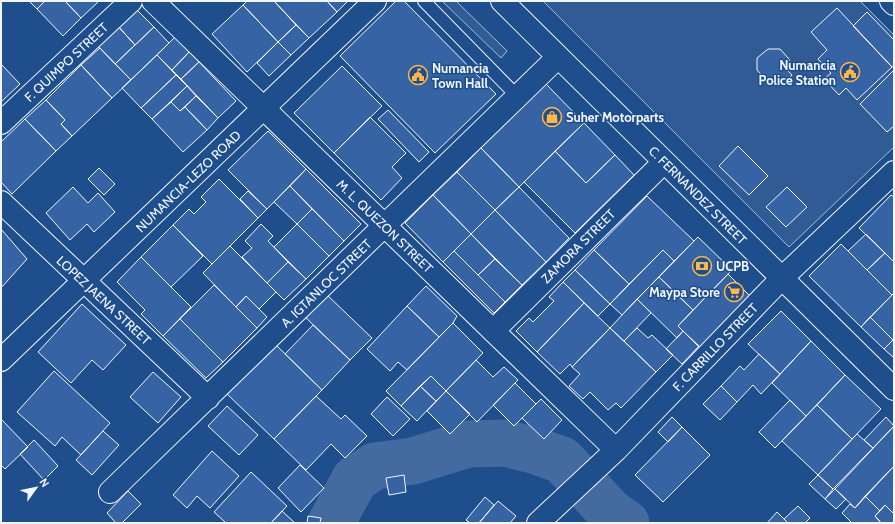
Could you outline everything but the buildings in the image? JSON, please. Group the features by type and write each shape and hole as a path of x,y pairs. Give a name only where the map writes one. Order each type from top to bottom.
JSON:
{"street":[{"name":"F. QUIMPO STREET","path":"1,123 131,1"},
{"name":"M. L. QUEZON STREET","path":"153,1 616,450"},
{"name":"NUMANCIA-LEZO ROAD","path":"1,360 375,1"},
{"name":"C. FERNANDEZ STREET","path":"502,1 894,389"},
{"path":"891,1 894,4"},
{"name":"A. IGTANLOC STREET","path":"110,492 558,57"},
{"name":"ZAMORA STREET","path":"493,331 664,162"},
{"name":"F. CARRILLO STREET","path":"538,523 616,450 782,278 894,172"},
{"name":"LOPEZ JAENA STREET","path":"1,202 208,398"}],"lane":[{"path":"424,1 518,97"}],"shaded area":[{"path":"442,1 456,1 507,51 501,58"},
{"path":"543,1 860,1 894,35 894,147 789,247"}],"waterway":[{"path":"331,523 355,479 375,466 413,461 468,444 504,443 533,450 562,460 610,512 626,523"}],"place":[{"name":"Numancia Police Station","path":"850,72"},
{"name":"Numancia Town Hall","path":"418,75"},
{"name":"Suher Motorparts","path":"552,117"},
{"name":"UCPB","path":"702,266"},
{"name":"Maypa Store","path":"734,292"}]}
